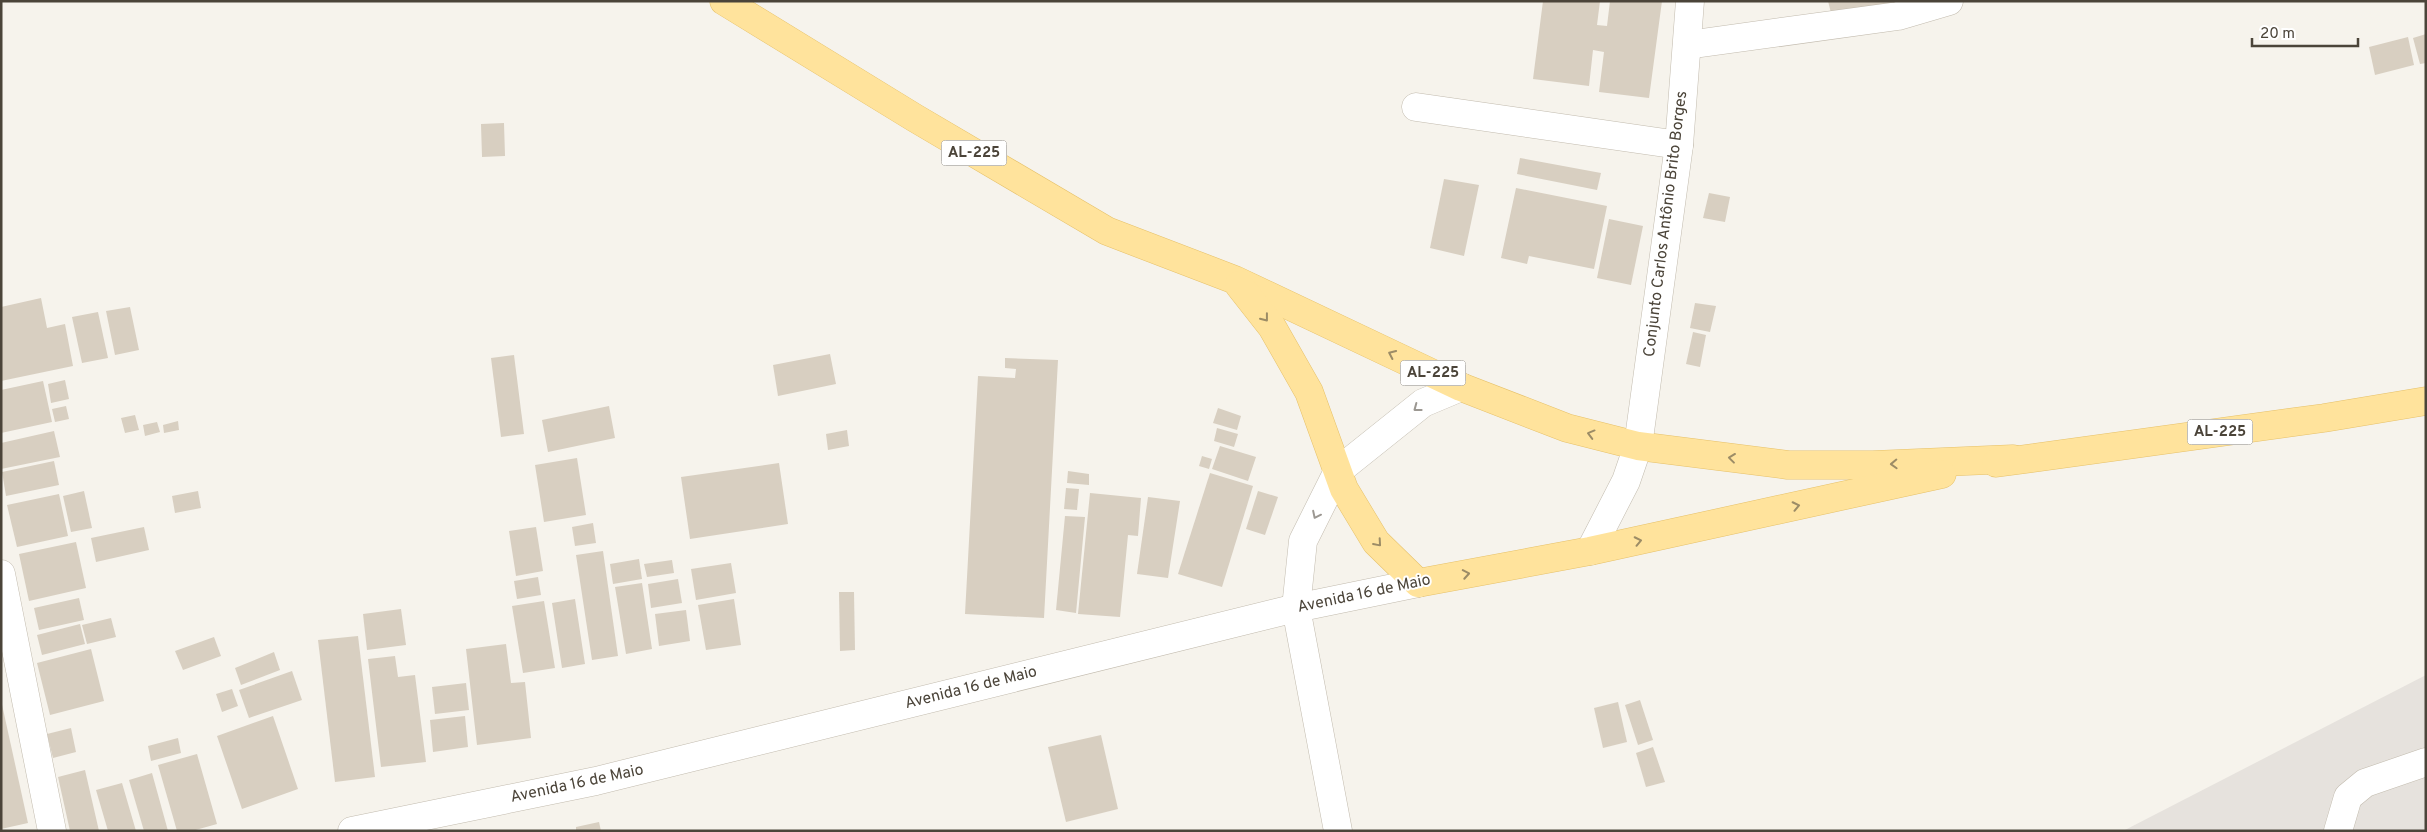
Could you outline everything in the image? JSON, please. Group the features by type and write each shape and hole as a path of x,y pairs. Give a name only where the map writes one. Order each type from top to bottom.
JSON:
{"main road":[{"name":"AL-225","path":"724,1 915,118 1107,231 1235,280 1461,386 1567,428 1638,446 1788,465 2013,459"},
{"path":"1235,280 1272,327 1308,392 1344,489 1376,542 1418,583"},
{"name":"AL-225","path":"1590,551 2013,459 2324,418 2426,400"},
{"name":"Avenida 16 de Maio","path":"1418,583 1590,551"}],"street":[{"name":"Conjunto Carlos Antônio Brito Borges","path":"1590,551 1626,481 1638,446 1679,145 1690,1"},
{"path":"1687,45 1898,16 1949,1"},
{"path":"1416,107 1679,145"},
{"path":"1338,831 1296,608 1303,541 1338,471 1423,403 1461,386"},
{"path":"1,574 52,831"},
{"name":"Avenida 16 de Maio","path":"352,831 596,781 1296,608 1418,583"},
{"path":"2338,831 2348,797 2365,783 2426,762"}],"shaded area":[{"path":"2426,675 2426,831 2123,831"}],"building":[{"path":"1543,1 1600,1 1597,25 1607,26 1610,1 1662,1 1649,98 1599,92 1604,52 1593,50 1589,86 1533,79"},
{"path":"1828,1 1893,1 1893,2 1832,17"},
{"path":"2426,34 2426,63 2420,64 2413,38"},
{"path":"2408,37 2414,65 2375,75 2369,47"},
{"path":"504,123 505,156 482,157 481,124"},
{"path":"1520,158 1601,173 1597,190 1517,174"},
{"path":"1444,179 1479,185 1464,256 1430,248"},
{"path":"1516,188 1607,206 1594,269 1529,256 1527,264 1501,258"},
{"path":"1709,193 1730,197 1725,222 1703,218"},
{"path":"1609,219 1643,226 1631,285 1597,278"},
{"path":"41,298 47,328 65,324 73,366 1,381 1,307"},
{"path":"1695,303 1716,306 1710,332 1690,328"},
{"path":"130,307 139,350 115,355 106,311"},
{"path":"98,312 108,358 82,363 72,317"},
{"path":"1693,332 1706,335 1700,367 1686,364"},
{"path":"830,354 836,384 778,396 773,365"},
{"path":"514,355 524,434 501,437 491,358"},
{"path":"1005,358 1058,360 1044,618 965,614 978,376 1015,378 1016,369 1005,368"},
{"path":"65,380 69,399 51,403 48,384"},
{"path":"43,381 52,422 1,433 1,390"},
{"path":"66,406 69,419 55,422 52,409"},
{"path":"609,406 615,438 548,452 542,420"},
{"path":"1218,408 1241,416 1237,430 1213,423"},
{"path":"135,415 139,430 125,433 121,418"},
{"path":"178,421 179,430 164,433 163,425"},
{"path":"157,422 160,432 145,436 143,425"},
{"path":"1217,428 1238,434 1234,447 1214,441"},
{"path":"847,430 849,446 828,450 826,434"},
{"path":"54,431 60,457 1,469 1,443"},
{"path":"1220,446 1256,457 1248,481 1212,469"},
{"path":"1202,456 1212,459 1209,469 1199,466"},
{"path":"577,458 586,515 544,522 535,465"},
{"path":"54,461 59,485 6,496 2,472"},
{"path":"779,463 788,524 690,539 681,477"},
{"path":"1068,471 1089,474 1089,485 1067,483"},
{"path":"1210,473 1253,486 1222,587 1178,574"},
{"path":"1066,488 1079,489 1077,510 1064,509"},
{"path":"84,491 92,528 71,532 63,496"},
{"path":"198,491 201,508 175,513 172,496"},
{"path":"1258,491 1278,497 1265,535 1246,529"},
{"path":"1090,493 1141,498 1138,536 1128,535 1120,617 1078,614"},
{"path":"59,494 68,536 17,547 7,505"},
{"path":"1148,497 1180,501 1168,578 1137,574"},
{"path":"1065,516 1085,517 1076,613 1056,610"},
{"path":"593,523 596,543 575,546 572,527"},
{"path":"144,527 149,550 96,562 91,538"},
{"path":"536,527 543,571 516,576 509,531"},
{"path":"76,542 86,588 29,601 19,554"},
{"path":"603,551 618,656 592,660 576,555"},
{"path":"639,559 642,579 613,584 610,564"},
{"path":"672,560 674,573 647,577 644,564"},
{"path":"731,563 736,593 696,600 691,569"},
{"path":"538,577 541,595 517,599 514,581"},
{"path":"678,579 682,603 651,608 648,584"},
{"path":"642,583 652,649 626,654 615,587"},
{"path":"839,592 854,592 855,650 840,651"},
{"path":"79,598 84,620 39,630 34,608"},
{"path":"575,599 585,664 562,668 552,603"},
{"path":"734,599 741,645 706,650 698,605"},
{"path":"544,601 555,668 523,673 512,606"},
{"path":"401,609 406,645 367,650 363,614"},
{"path":"686,610 690,641 659,646 655,614"},
{"path":"111,618 116,637 87,644 82,625"},
{"path":"80,624 85,644 42,655 37,635"},
{"path":"358,636 375,777 335,782 318,640"},
{"path":"214,637 221,656 183,670 175,651"},
{"path":"506,644 511,683 525,682 531,738 477,745 466,649"},
{"path":"91,649 104,701 50,715 37,663"},
{"path":"274,652 280,670 241,685 235,668"},
{"path":"395,656 398,677 415,675 426,762 381,767 368,659"},
{"path":"292,671 302,700 249,718 239,690"},
{"path":"466,683 469,710 435,714 432,687"},
{"path":"232,689 238,706 222,712 216,694"},
{"path":"1,700 28,823 1,829"},
{"path":"1640,700 1653,740 1638,745 1625,705"},
{"path":"1618,702 1627,742 1603,748 1594,708"},
{"path":"273,716 298,789 242,809 217,736"},
{"path":"465,716 468,747 433,752 430,720"},
{"path":"71,728 76,752 53,758 47,734"},
{"path":"1101,735 1118,809 1066,822 1048,747"},
{"path":"178,738 181,753 151,761 148,746"},
{"path":"1653,747 1665,782 1646,787 1636,753"},
{"path":"197,754 217,824 192,831 177,831 158,765"},
{"path":"85,770 99,831 70,831 58,777"},
{"path":"152,773 168,831 144,831 129,780"},
{"path":"122,783 136,831 108,831 96,790"},
{"path":"599,822 601,831 576,831 576,827"}]}
